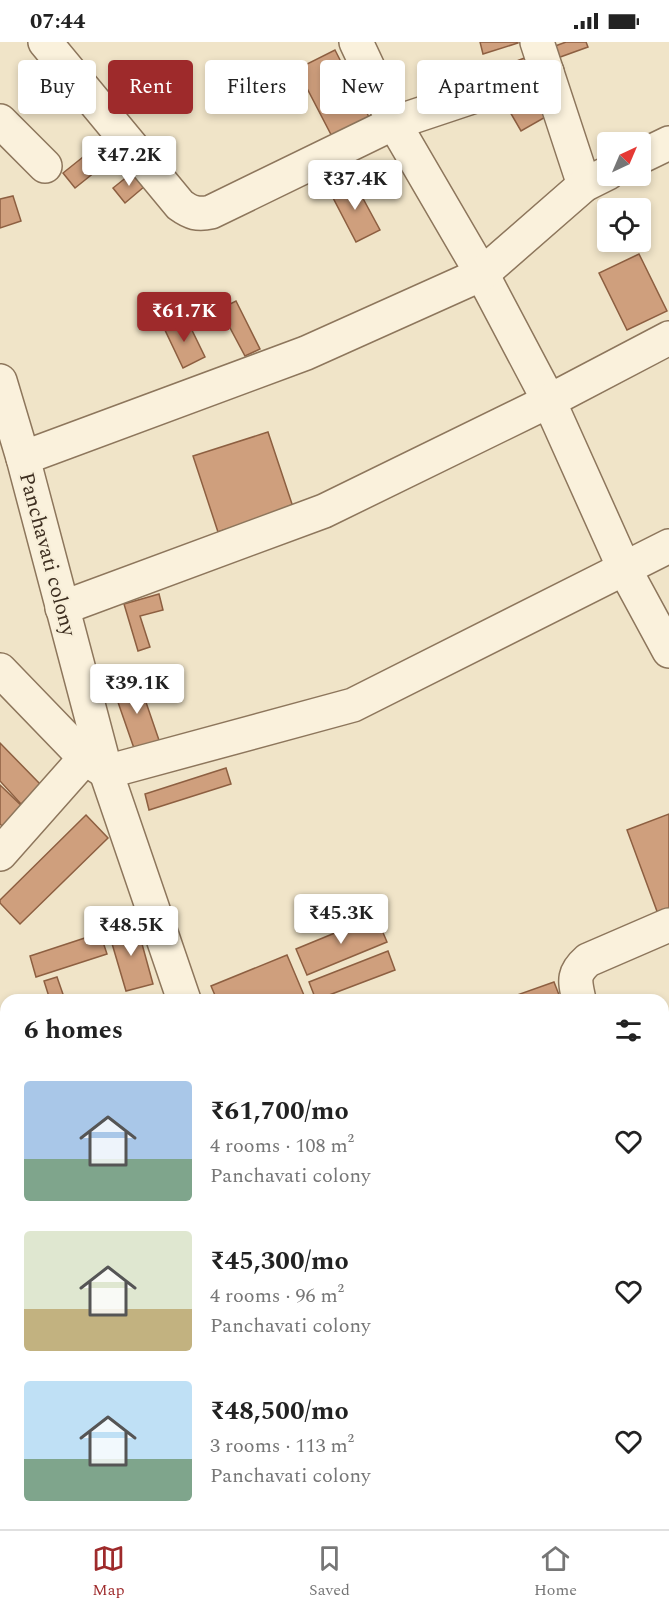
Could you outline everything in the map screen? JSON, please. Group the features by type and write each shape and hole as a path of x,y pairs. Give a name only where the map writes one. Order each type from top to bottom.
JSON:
{"street":[{"path":"23,458 306,353 482,274 596,179 542,57 394,123 211,212 199,214 189,212 180,205 45,42"},
{"path":"356,42 394,123 482,274 549,401 624,568 669,651"},
{"path":"0,121 45,166"},
{"path":"651,152 669,143"},
{"path":"62,608 324,511 549,401 669,338"},
{"name":"Panchavati colony","path":"0,381 23,458 62,608 95,765 182,994"},
{"path":"0,854 95,765 352,705 669,546"},
{"path":"0,670 95,765"},
{"path":"578,994 576,974 588,960 669,926"}],"building":[{"path":"480,42 518,42 518,43 483,54"},
{"path":"566,42 586,42 588,47 552,60 547,49"},
{"path":"335,50 340,60 320,60 320,113 308,90 308,64"},
{"path":"320,114 367,114 375,129 338,148"},
{"path":"511,114 549,115 521,131"},
{"path":"103,141 115,156 75,188 63,173"},
{"path":"133,172 145,186 125,203 113,188"},
{"path":"353,180 380,230 356,242 330,192"},
{"path":"13,196 21,221 0,228 0,199"},
{"path":"639,254 667,311 627,330 599,273"},
{"path":"236,301 260,349 245,356 220,309"},
{"path":"186,318 205,357 183,368 164,328"},
{"path":"268,432 293,507 218,532 193,456"},
{"path":"159,594 163,610 140,616 150,647 138,651 124,604"},
{"path":"137,676 161,746 136,754 112,685"},
{"path":"0,743 41,785 21,804 0,781"},
{"path":"226,768 231,784 149,810 145,794"},
{"path":"0,785 28,812 8,832 0,824"},
{"path":"669,814 669,910 658,914 627,830"},
{"path":"86,815 108,838 20,924 0,903 0,900"},
{"path":"376,916 387,942 307,975 296,949"},
{"path":"136,922 153,984 126,991 108,930"},
{"path":"100,933 107,954 36,977 30,956"},
{"path":"388,951 395,970 332,994 314,994 309,982"},
{"path":"287,955 303,994 214,994 211,986"},
{"path":"57,977 63,994 48,994 44,981"},
{"path":"554,982 559,994 520,994"}]}
